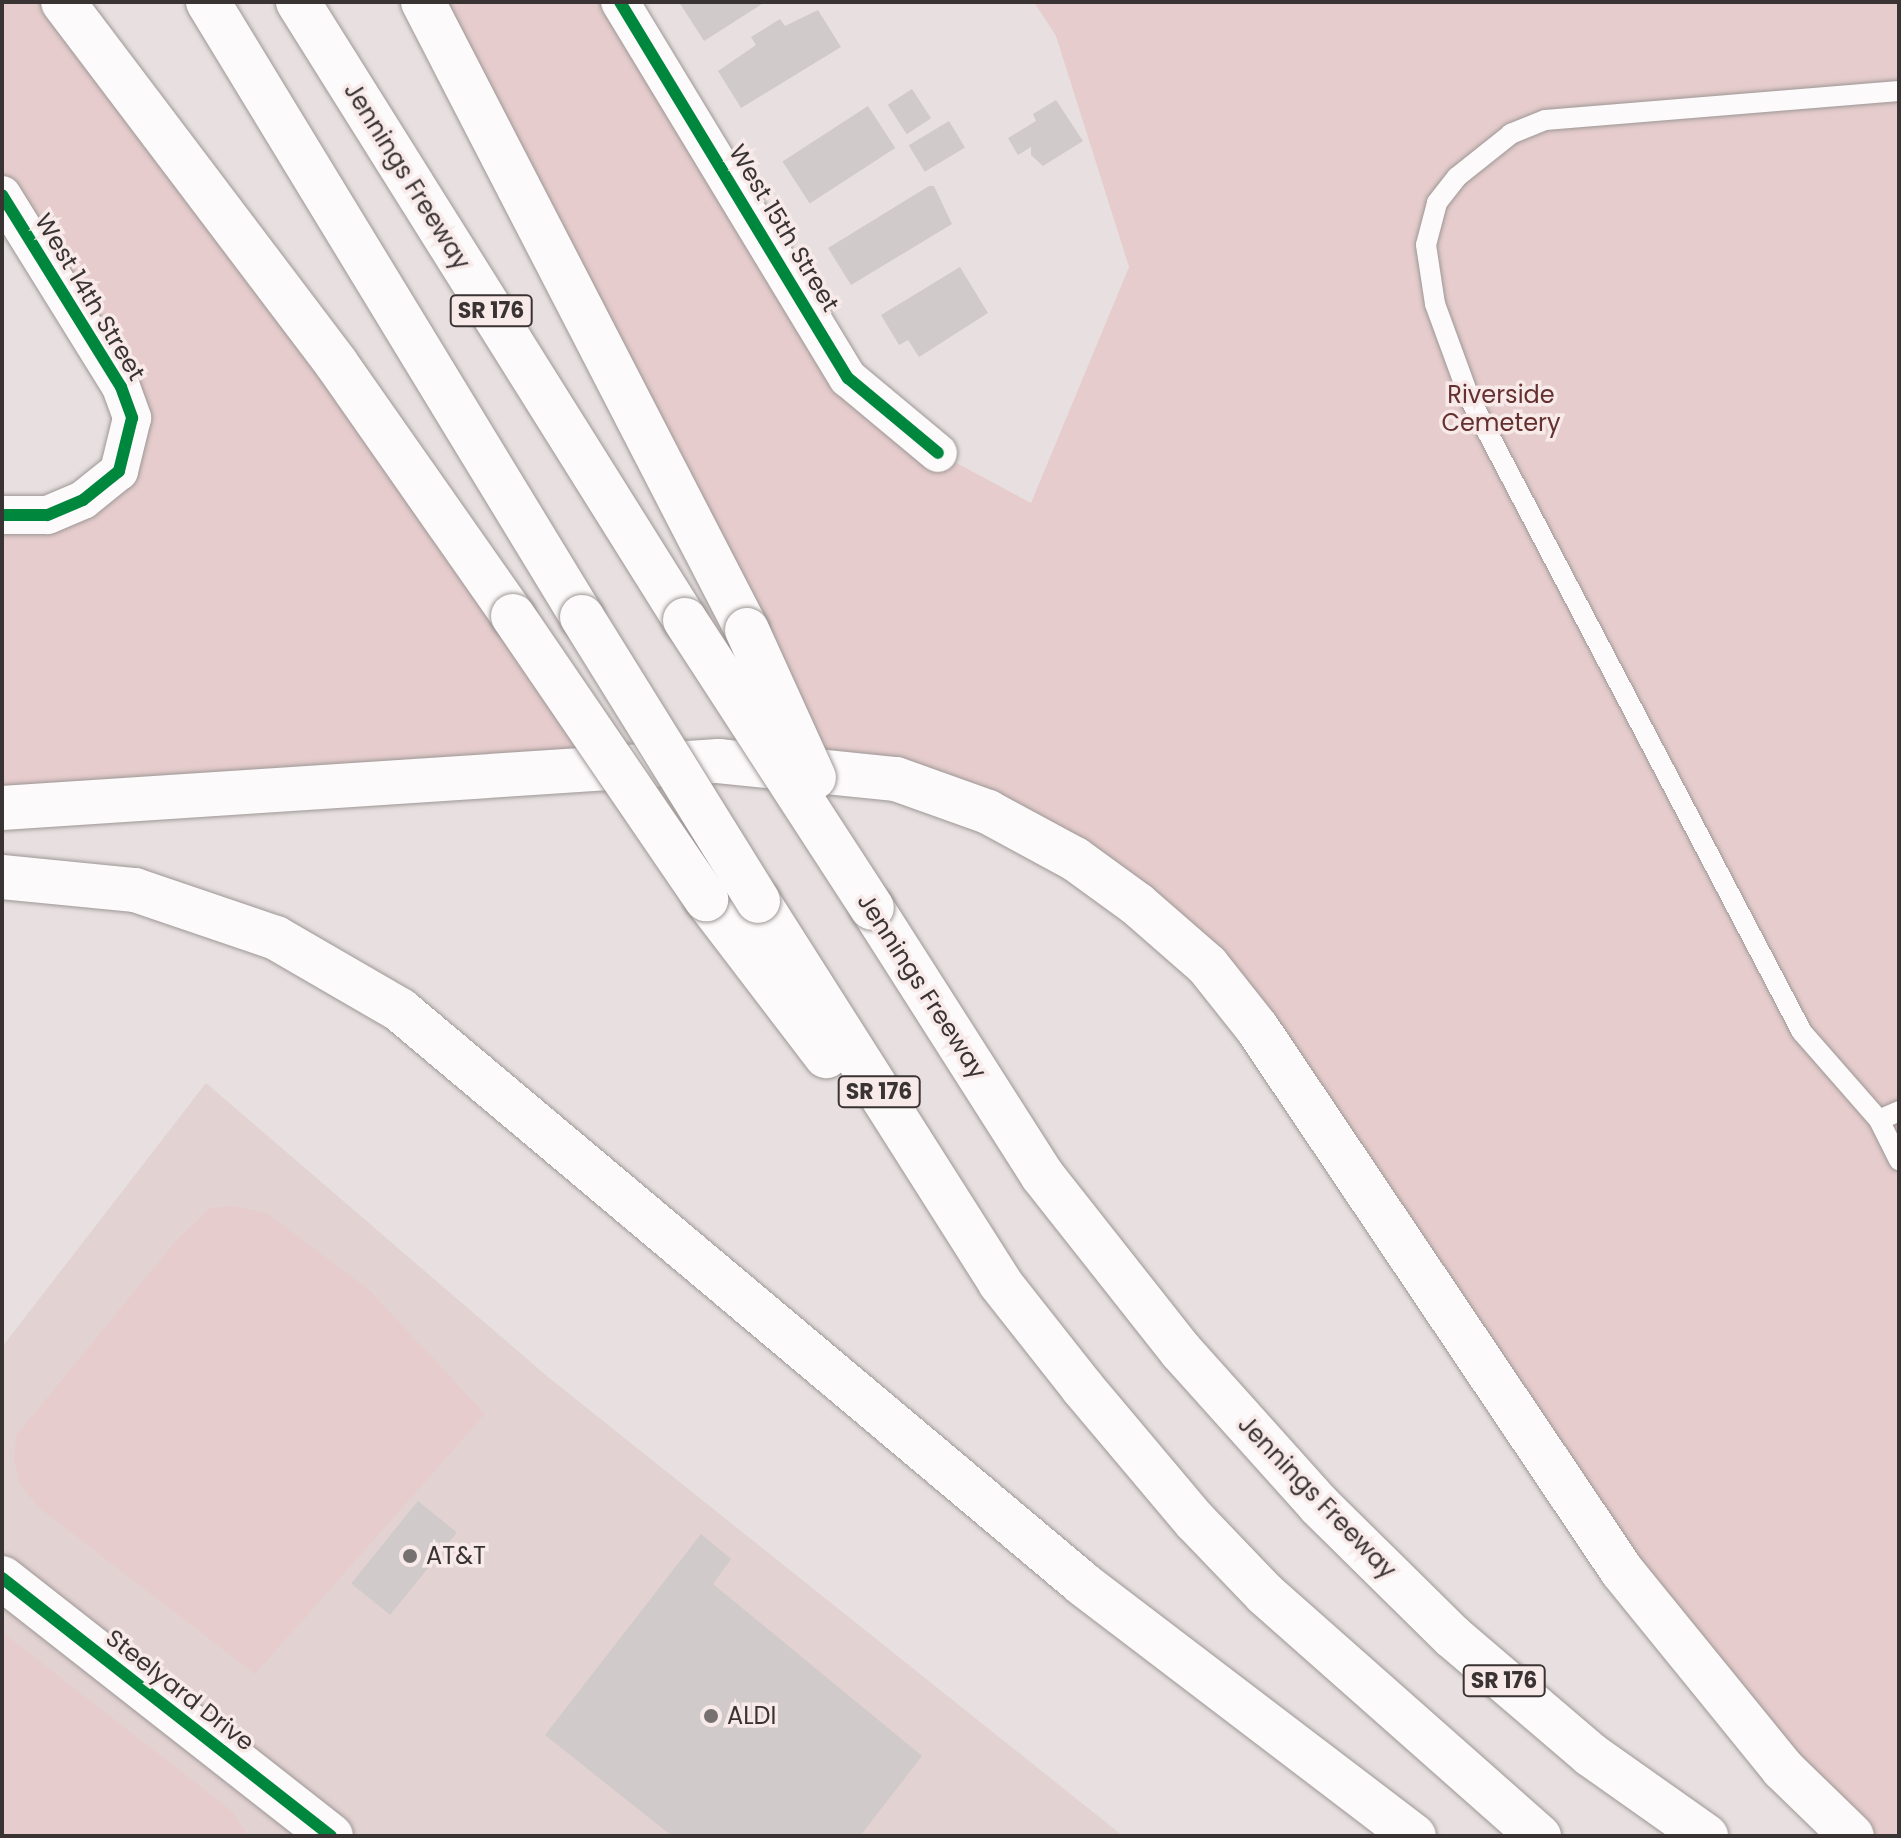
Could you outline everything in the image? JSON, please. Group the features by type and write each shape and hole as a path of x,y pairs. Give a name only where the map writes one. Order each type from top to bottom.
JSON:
{"main road":[{"path":"63,2 336,363 706,899 1000,1283"},
{"name":"SR 176","path":"208,2 582,617 1000,1283 1184,1509 1265,1594 1539,1836"},
{"name":"Jennings Freeway","path":"298,2 685,620 1042,1175 1181,1351 1319,1505 1453,1637 1568,1736 1706,1836"},
{"path":"423,2 747,630 872,908"},
{"path":"2,808 718,761 896,779 988,812 1075,859 1137,904 1207,965 1249,1017 1622,1571 1783,1769 1852,1836"},
{"path":"2,877 135,890 276,938 400,1010 1083,1584 1414,1836"},
{"name":"Steelyard Drive","path":"2,1578 331,1836"}],"street":[{"name":"West 15th Street","path":"620,2 848,378 938,453"},
{"name":"West 14th Street","path":"2,195 121,387 132,418 119,471 83,500 47,515 2,515"}],"lane":[{"path":"1899,91 1545,120 1511,134 1457,177 1437,203 1426,245 1435,304 1469,397 1574,602 1802,1032 1879,1120 1899,1160"},
{"path":"1879,1120 1899,1111"}],"shaded area":[{"path":"206,1083 548,1377 1123,1836 2,1836 2,1347"}],"green space":[{"path":"2,2 41,2 336,363 612,766 2,808 2,515 83,500 132,418 2,195"},
{"name":"Riverside Cemetery","path":"423,2 620,2 848,378 938,453 1031,503 1129,267 1056,36 1034,2 1899,2 1899,1836 1852,1836 1138,904 800,748"},
{"path":"233,1206 267,1213 367,1288 485,1414 255,1674 38,1507 20,1484 14,1460 16,1436 175,1242 210,1208"},
{"path":"2,1632 232,1811 248,1836 2,1836"}],"building":[{"path":"679,2 765,2 704,41"},
{"path":"818,10 841,47 741,108 718,71 756,45 751,37 780,19 785,26"},
{"path":"912,89 931,118 907,134 888,105"},
{"path":"1056,100 1083,141 1043,166 1031,155 1031,147 1018,155 1008,138 1036,121 1033,114"},
{"path":"868,106 895,148 810,203 782,162"},
{"path":"949,121 965,148 925,172 909,145"},
{"path":"929,186 934,186 952,224 851,285 828,248"},
{"path":"960,267 988,313 919,357 908,340 899,345 881,315"},
{"path":"418,1501 457,1532 390,1615 351,1583"},
{"path":"701,1534 731,1559 713,1584 922,1756 860,1836 672,1836 545,1735"}],"cycle path":[{"path":"620,2 848,378 938,453"},
{"path":"2,195 121,387 132,418 119,471 83,500 47,515 2,515"},
{"path":"2,1578 331,1836"}],"place":[{"name":"AT&T","path":"410,1556"},
{"name":"ALDI","path":"711,1716"}]}
